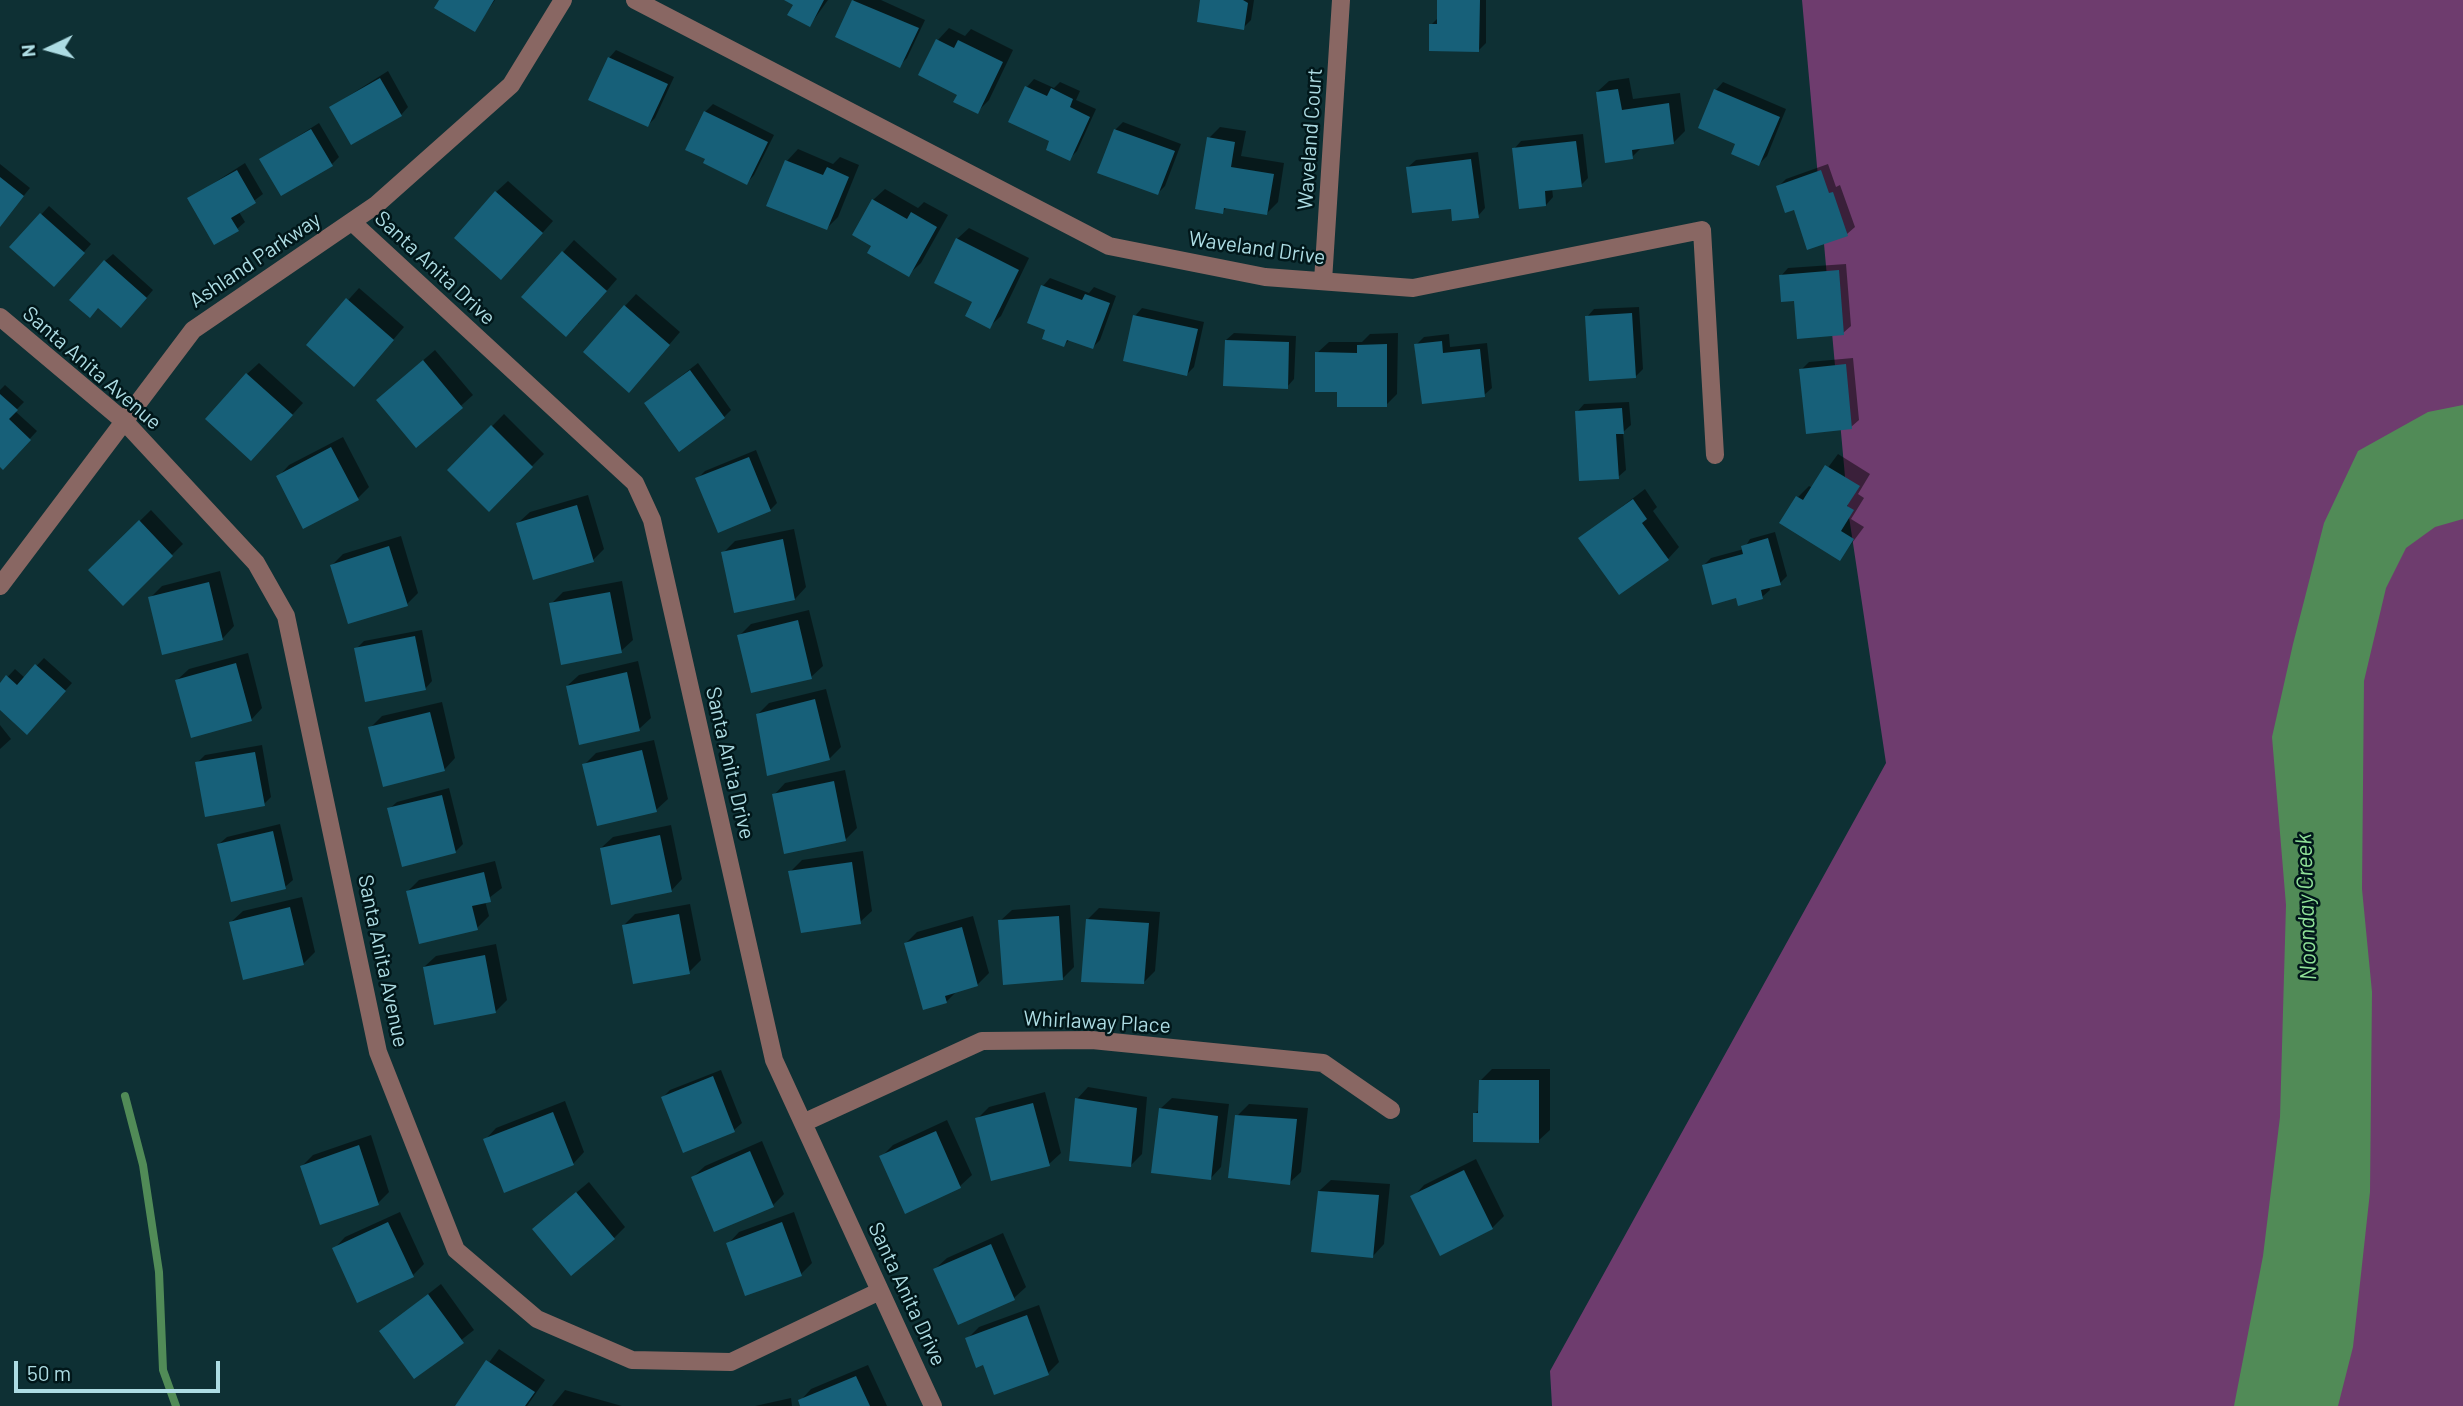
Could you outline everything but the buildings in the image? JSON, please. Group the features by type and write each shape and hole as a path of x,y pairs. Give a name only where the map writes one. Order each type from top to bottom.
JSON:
{"street":[{"name":"Ashland Parkway","path":"0,586 193,330 376,205 511,85 563,0"},
{"name":"Waveland Drive","path":"635,0 1109,246 1265,276 1413,288 1702,230 1716,454"},
{"name":"Waveland Court","path":"1324,281 1341,0"},
{"name":"Santa Anita Drive","path":"352,222 635,483 652,520 774,1060 933,1406"},
{"name":"Santa Anita Avenue","path":"0,317 125,422 256,563 286,616 378,1052 456,1250 537,1320 632,1360 732,1362 880,1291"},
{"name":"Whirlaway Place","path":"803,1123 982,1041 1093,1040 1323,1063 1391,1110"}],"shaded area":[{"path":"1802,0 2463,0 2463,1406 1552,1406 1550,1371 1886,763 1848,510"}],"water":[{"name":"Noonday Creek","path":"2463,405 2463,519 2435,527 2406,548 2386,588 2364,681 2362,889 2372,992 2370,1192 2353,1347 2338,1406 2234,1406 2263,1256 2280,1117 2286,905 2272,737 2293,644 2324,523 2358,451 2428,412"}],"waterway":[{"path":"125,1096 143,1165 159,1272 163,1370 176,1406"}]}
